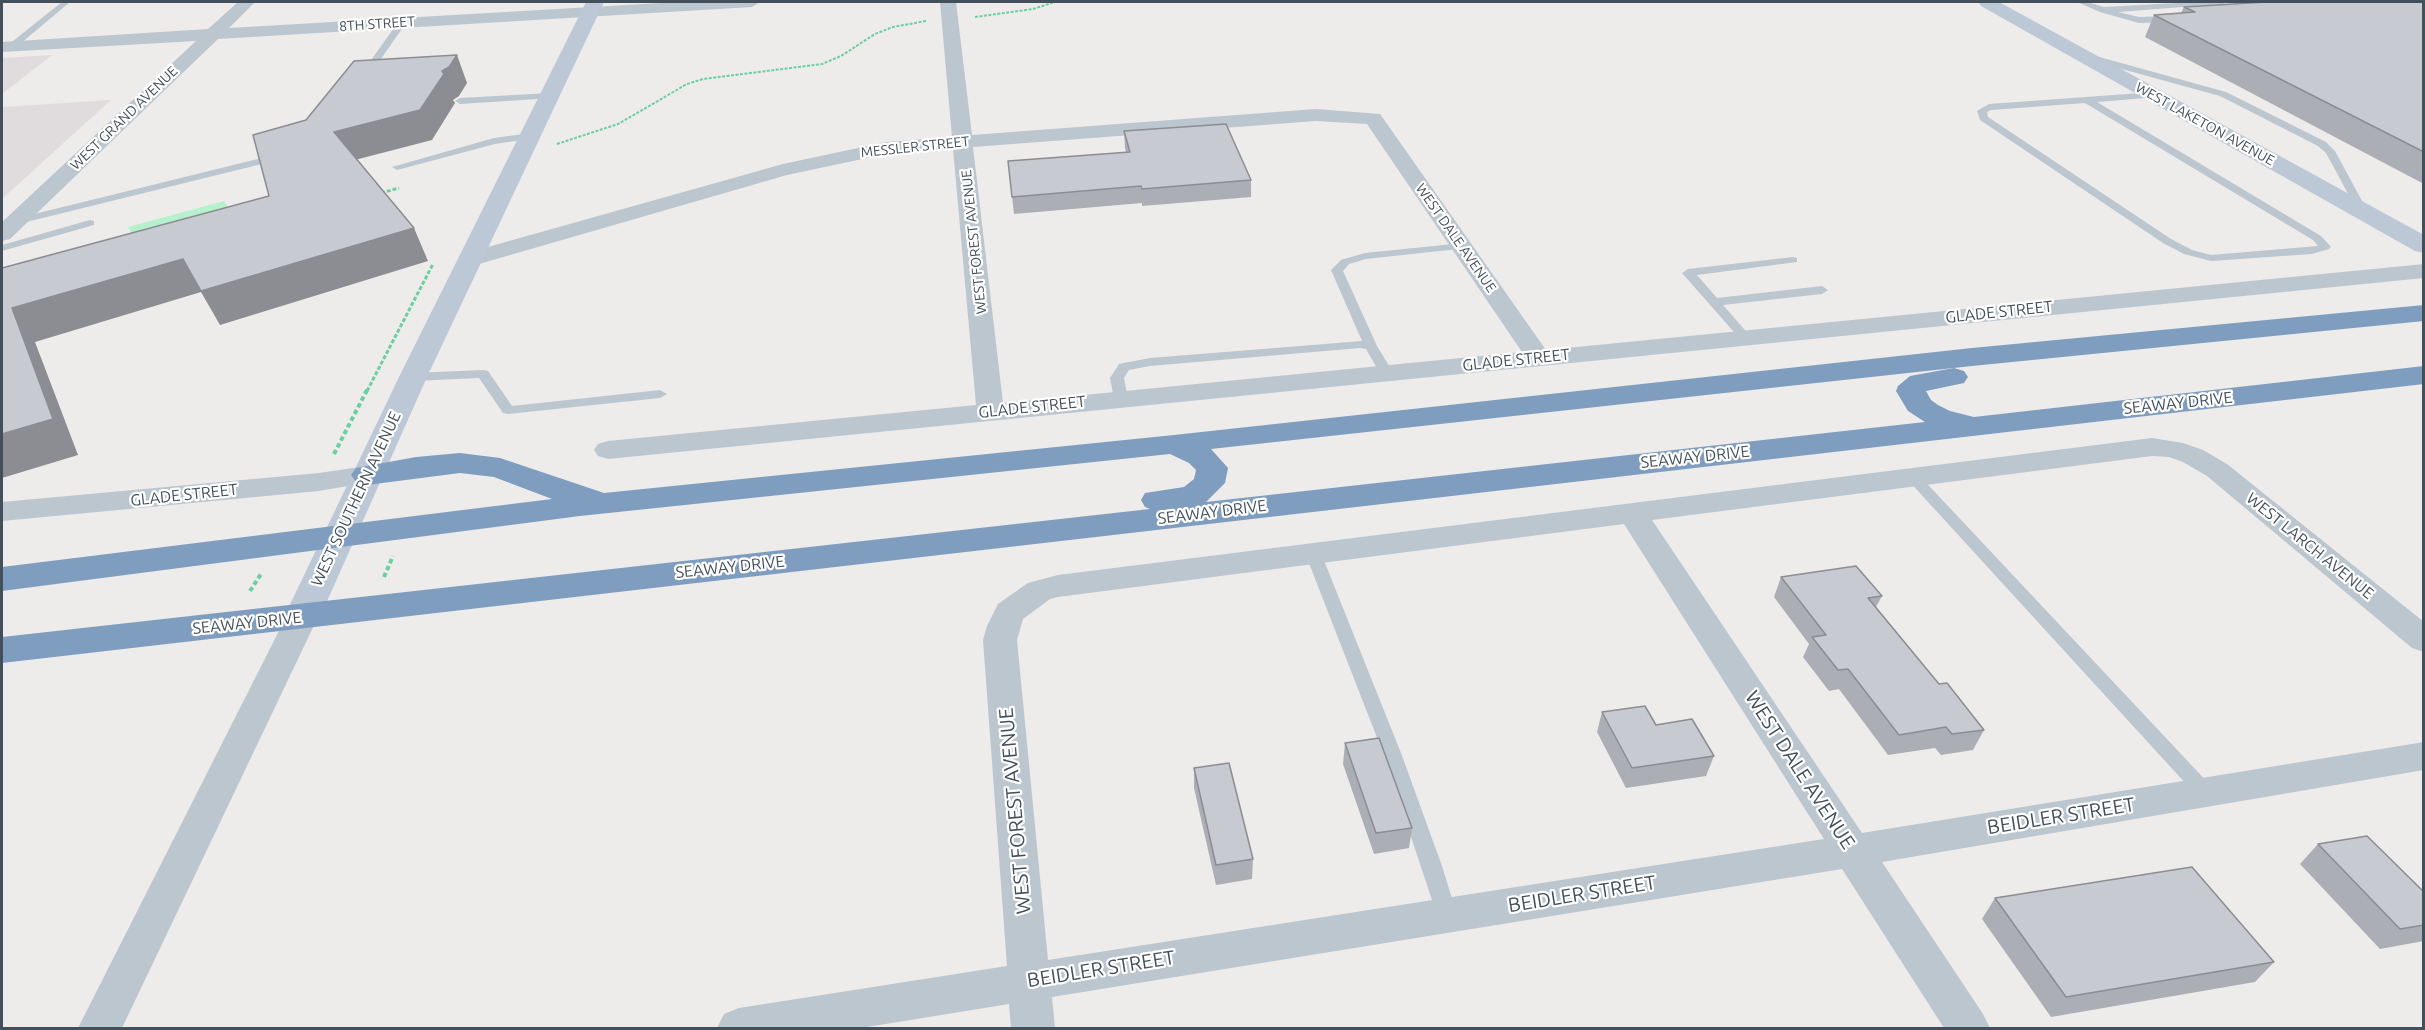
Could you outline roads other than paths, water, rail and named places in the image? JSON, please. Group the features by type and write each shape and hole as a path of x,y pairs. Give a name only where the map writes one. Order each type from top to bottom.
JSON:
{"highway":[{"path":"2,579 610,502 1174,444 1972,357 2424,313"},
{"path":"1974,426 1940,418 1927,411 1912,397 1913,386 1938,379 2424,326"},
{"name":"SEAWAY DRIVE","path":"2,650 2424,375"},
{"path":"414,603 476,579 1193,496 1209,483 1212,468 1200,456 1174,444"},
{"path":"367,475 460,463 500,468 566,493 610,502"}],"street":[{"name":"WEST GRAND AVENUE","path":"5,228 247,2"},
{"name":"8TH STREET","path":"6,47 402,23 593,7 752,2"},
{"name":"WEST FOREST AVENUE","path":"948,2 990,412"},
{"name":"WEST LAKETON AVENUE","path":"1987,2 2424,246"},
{"name":"WEST SOUTHERN AVENUE","path":"100,1029 302,616 413,377 593,7"},
{"name":"MESSLER STREET","path":"471,259 783,170 886,148 1316,115 1373,118"},
{"name":"WEST DALE AVENUE","path":"1373,118 1539,358"},
{"name":"GLADE STREET","path":"608,450 2424,271"},
{"name":"WEST LARCH AVENUE","path":"1912,476 2137,448 2173,449 2193,456 2217,470 2424,640"},
{"name":"GLADE STREET","path":"2,512 319,482 367,475"},
{"path":"1312,553 1912,476"},
{"name":"WEST DALE AVENUE","path":"1631,512 1968,1029"},
{"name":"WEST FOREST AVENUE","path":"1033,1029 1000,640 1003,626 1011,612 1039,591 1058,586 1312,553"},
{"name":"BEIDLER STREET","path":"739,1029 1852,851 2424,756"}],"lane":[{"path":"6,47 66,2"},
{"path":"2081,2 2139,20 2176,19"},
{"path":"2103,10 2223,2"},
{"path":"359,82 382,54 402,23"},
{"path":"2085,56 2223,94 2322,144 2330,151 2363,212"},
{"path":"2087,100 2317,238 2325,247 2312,251 2211,258 2188,252 1983,118 1982,111 1989,107 2155,95"},
{"path":"460,101 550,96"},
{"path":"396,167 494,141 531,136"},
{"path":"5,228 292,154"},
{"path":"2,248 90,223"},
{"path":"1386,374 1371,346 1338,270 1345,262 1365,256 1462,246"},
{"path":"1745,338 1688,273 1792,260"},
{"path":"1714,302 1822,290"},
{"path":"1122,399 1117,378 1124,367 1150,362 1360,344 1371,346"},
{"path":"413,377 483,374 508,410 660,394"},
{"path":"1912,476 2205,792"},
{"path":"1312,553 1392,753 1447,915"}]}
